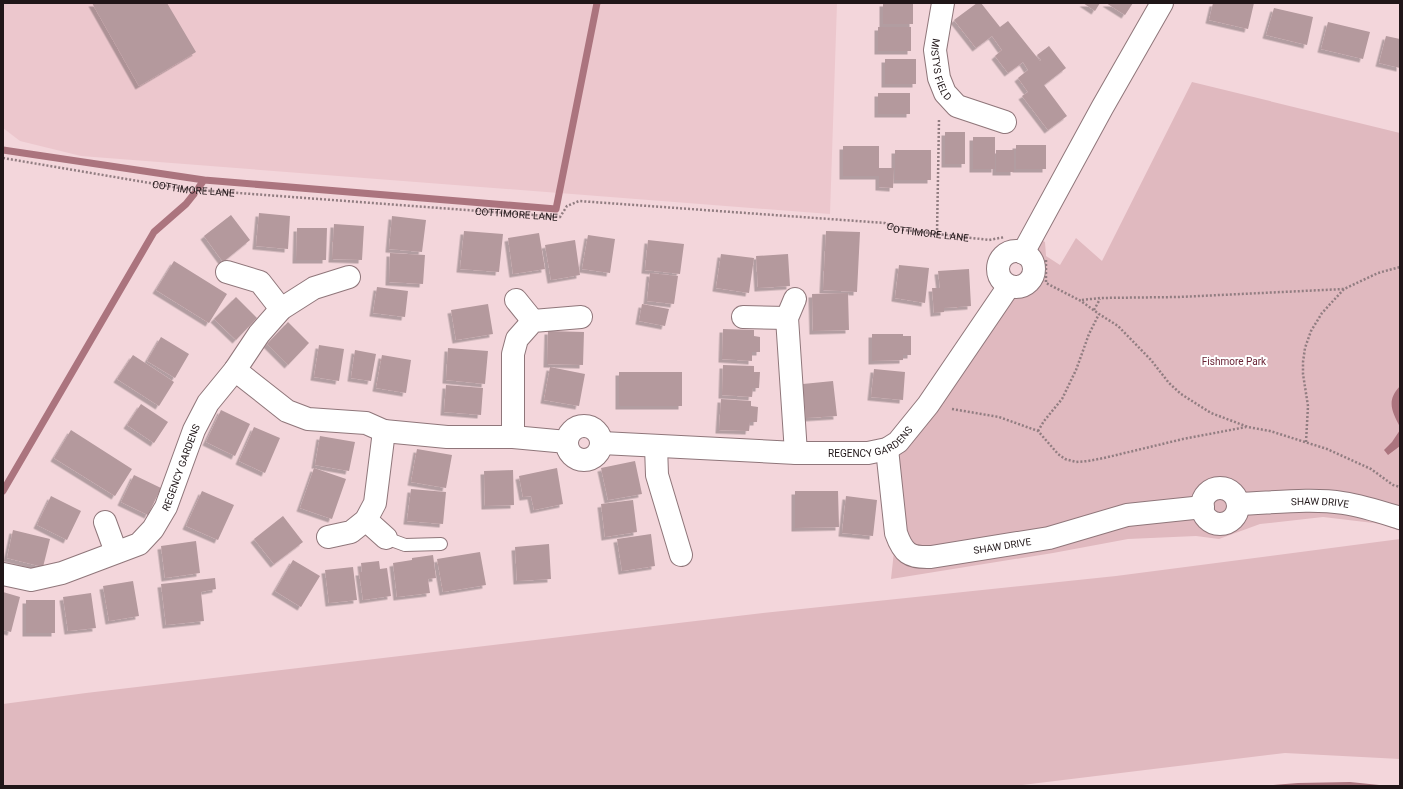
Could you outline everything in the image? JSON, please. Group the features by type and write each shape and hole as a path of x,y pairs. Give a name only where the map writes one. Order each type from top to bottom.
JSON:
{"street":[{"name":"MISTYS FIELD","path":"943,3 935,50 939,78 945,93 957,106 1005,122"},
{"name":"REGENCY GARDENS","path":"235,370 287,411 308,419 366,423 384,431 447,437 513,437 566,442 567,449 574,458 583,460 591,459 595,456 599,452 602,443 796,453 868,453 887,449 898,442 928,405 1009,286 1023,286 1032,277 1034,272 1033,263 1023,253 1102,108 1162,3"},
{"path":"227,272 260,282 281,309"},
{"name":"REGENCY GARDENS","path":"3,574 31,580 62,573 139,544 152,529 166,507 194,430 208,403 235,370 259,334 281,309 314,288 349,278"},
{"path":"516,300 533,321"},
{"path":"743,317 791,309 796,453"},
{"path":"513,437 513,354 517,338 533,321 581,317"},
{"path":"328,537 352,532 366,520 375,503 384,431"},
{"path":"656,446 657,475 680,555"},
{"name":"SHAW DRIVE","path":"887,449 896,532 900,544 907,554 919,557 931,557 1049,538 1127,515 1202,507 1207,494 1219,488 1224,488 1232,492 1238,504 1311,501 1342,503 1370,509 1400,518"},
{"path":"366,520 386,538"},
{"path":"105,522 116,552"}],"lane":[{"path":"386,538 405,545 441,544"}],"path":[{"path":"937,234 939,117"},
{"name":"COTTIMORE LANE","path":"3,158 185,189 560,217 567,206 579,201 885,223 896,229 989,240 1011,235"},
{"path":"1046,256 1046,283 1082,300 1099,314 1123,330 1151,360 1169,383 1181,394 1211,413 1248,427 1270,431 1306,442 1371,469 1393,485 1400,486"},
{"path":"1082,300 1100,298 1179,297 1344,289 1378,273 1400,268"},
{"path":"1306,442 1308,406 1303,374 1305,348 1311,331 1322,314 1344,289"},
{"path":"1094,310 1100,298"},
{"path":"1038,431 1062,399 1076,370 1089,334 1099,314"},
{"path":"928,405 999,417 1038,431 1058,454 1066,459 1076,462 1098,459 1183,439 1248,427"}],"shaded area":[{"path":"3,3 837,3 830,214 81,156 20,141 3,128"},
{"path":"1400,386 1400,427 1393,411 1392,401 1393,396"},
{"path":"1400,430 1400,446 1388,455 1384,450 1392,442"},
{"path":"1350,782 1389,786 1259,786 1298,783"}],"green space":[{"name":"Fishmore Park","path":"1192,82 1400,133 1400,531 1382,524 1323,517 1260,524 1219,539 1196,536 1128,539 1053,553 891,579 896,533 898,442 1018,287 1027,284 1032,277 1034,267 1030,259 1033,235 1045,242 1046,256 1060,265 1076,238 1102,261"},
{"path":"1400,539 1400,759 1285,753 1013,786 3,786 3,704 763,613 1116,576"}],"building":[{"path":"92,3 167,3 196,52 139,86"},
{"path":"883,3 913,3 913,24 883,24"},
{"path":"977,3 981,3 1000,27 1008,21 1040,61 1041,60 1037,55 1049,46 1066,68 1044,85 1067,116 1048,130 1022,96 1028,92 1018,78 1028,70 1023,62 1008,73 995,56 1002,50 992,36 976,48 954,20"},
{"path":"1083,3 1100,3 1095,11"},
{"path":"1106,3 1133,3 1125,15"},
{"path":"1213,3 1254,3 1248,29 1209,20"},
{"path":"1274,8 1313,17 1307,45 1266,35"},
{"path":"1328,22 1370,32 1363,59 1321,49"},
{"path":"878,27 911,27 911,51 878,51"},
{"path":"1386,36 1400,39 1400,68 1379,63"},
{"path":"885,59 916,59 916,84 885,84"},
{"path":"878,93 910,93 910,114 878,114"},
{"path":"945,132 965,132 965,164 945,164"},
{"path":"973,137 995,137 995,169 973,169"},
{"path":"1016,145 1046,145 1046,169 1016,169"},
{"path":"843,146 879,146 879,168 894,168 893,188 879,187 879,176 843,176"},
{"path":"895,150 931,150 931,180 895,180"},
{"path":"996,150 1014,150 1014,172 996,172"},
{"path":"259,213 290,216 288,249 256,246"},
{"path":"231,215 250,240 223,262 204,236"},
{"path":"392,216 426,220 422,252 389,249"},
{"path":"334,224 364,226 362,260 332,259"},
{"path":"297,228 327,228 326,260 296,260"},
{"path":"464,231 503,234 499,272 460,269"},
{"path":"826,231 860,232 857,292 823,290"},
{"path":"539,233 545,269 513,274 508,238"},
{"path":"588,235 615,239 610,273 582,269"},
{"path":"575,240 580,275 551,280 545,245"},
{"path":"648,240 684,244 680,274 645,270"},
{"path":"390,253 425,255 423,284 389,282"},
{"path":"721,254 754,258 749,293 716,288"},
{"path":"788,254 790,286 758,288 756,256"},
{"path":"174,261 227,294 209,323 156,290"},
{"path":"899,265 929,268 925,303 895,298"},
{"path":"969,269 971,306 944,308 944,312 934,313 932,288 940,288 938,271"},
{"path":"650,273 678,276 674,304 647,301"},
{"path":"377,287 408,291 405,317 373,313"},
{"path":"848,293 849,330 813,331 812,294"},
{"path":"236,297 257,318 236,340 214,319"},
{"path":"488,304 493,334 456,340 451,310"},
{"path":"642,304 669,309 665,326 639,321"},
{"path":"288,322 309,343 288,365 267,344"},
{"path":"723,329 754,330 754,336 760,337 760,352 752,352 752,361 722,359"},
{"path":"548,331 584,332 583,365 547,364"},
{"path":"872,334 903,334 903,336 911,336 911,355 903,355 903,360 872,361"},
{"path":"161,337 189,354 175,378 147,361"},
{"path":"319,345 344,349 339,381 314,377"},
{"path":"448,348 488,351 485,384 446,380"},
{"path":"355,350 376,354 371,381 351,378"},
{"path":"133,355 174,382 159,406 117,379"},
{"path":"382,355 411,360 406,393 376,388"},
{"path":"723,365 754,366 754,372 760,372 759,388 753,388 752,397 722,395"},
{"path":"550,367 585,374 579,406 544,400"},
{"path":"874,369 905,372 903,400 871,397"},
{"path":"619,372 682,372 682,406 619,406"},
{"path":"833,381 837,416 806,418 803,384"},
{"path":"446,385 483,388 481,415 444,412"},
{"path":"721,399 751,401 751,406 758,407 757,422 750,422 749,431 719,430"},
{"path":"141,404 168,422 154,443 127,425"},
{"path":"221,410 250,424 235,456 206,442"},
{"path":"254,427 280,438 265,473 239,461"},
{"path":"71,430 132,469 115,496 54,458"},
{"path":"320,436 355,442 349,471 315,465"},
{"path":"417,449 452,455 446,488 411,482"},
{"path":"635,461 642,494 608,500 601,468"},
{"path":"314,468 346,479 332,519 300,508"},
{"path":"557,468 563,504 534,510 531,496 523,497 519,476"},
{"path":"513,470 514,505 485,506 484,471"},
{"path":"134,475 161,488 148,515 121,502"},
{"path":"411,489 446,492 443,524 407,521"},
{"path":"202,491 234,505 218,540 186,526"},
{"path":"795,491 838,491 839,527 795,528"},
{"path":"51,496 81,511 67,540 37,525"},
{"path":"846,496 877,500 873,536 842,533"},
{"path":"633,500 637,532 605,537 601,504"},
{"path":"283,516 303,542 274,564 254,539"},
{"path":"13,530 50,539 43,567 7,558"},
{"path":"651,534 655,566 622,571 617,539"},
{"path":"196,541 200,573 165,578 161,546"},
{"path":"549,544 551,579 517,581 515,547"},
{"path":"480,552 486,585 443,592 437,559"},
{"path":"433,555 436,578 428,579 430,593 397,597 393,563"},
{"path":"293,560 320,576 301,607 275,591"},
{"path":"379,561 380,569 387,568 391,596 363,600 359,572 362,572 361,563"},
{"path":"353,567 357,600 329,603 325,570"},
{"path":"215,578 216,589 201,592 204,621 166,625 161,584"},
{"path":"133,581 139,616 109,621 103,586"},
{"path":"3,592 20,597 11,632 3,630"},
{"path":"91,593 96,628 68,631 63,597"},
{"path":"26,600 55,600 55,633 26,633"}],"waterway":[{"path":"199,187 204,180 556,209 597,3"},
{"path":"3,150 204,180"},
{"path":"3,491 154,232 186,204 194,194"}]}
